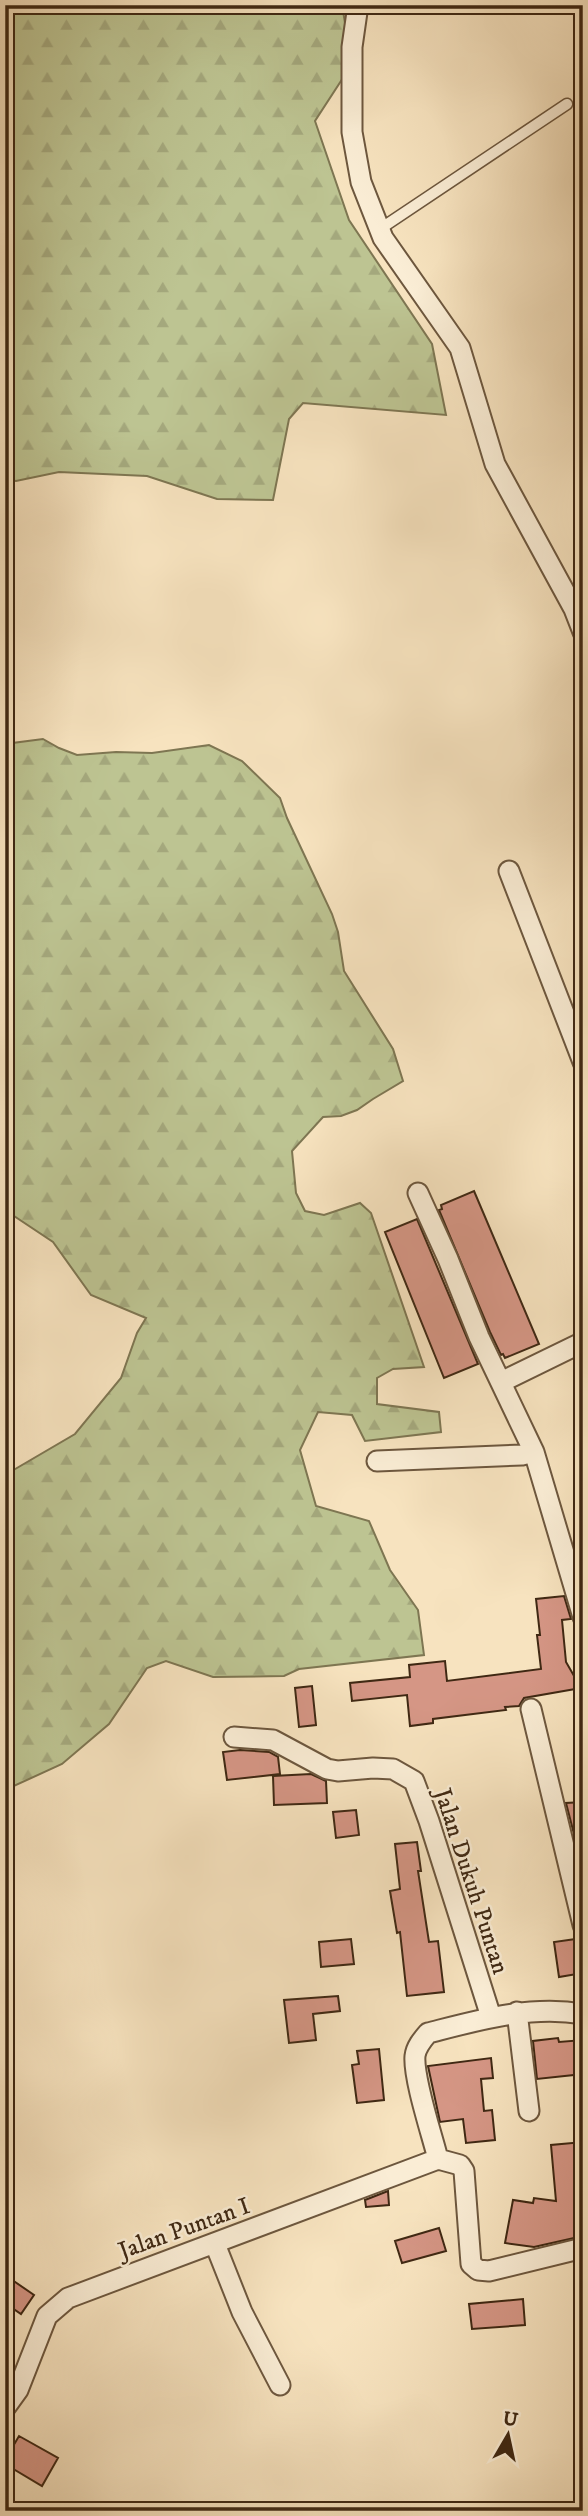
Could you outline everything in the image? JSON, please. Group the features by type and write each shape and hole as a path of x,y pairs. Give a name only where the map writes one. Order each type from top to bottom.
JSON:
{"street":[{"path":"358,5 352,47 352,132 361,181 380,229 419,291 460,348 495,464 568,598 583,632"},
{"path":"509,871 583,1062"},
{"path":"418,1193 479,1337 534,1452 583,1617"},
{"path":"501,1382 583,1342"},
{"path":"377,1461 522,1455 534,1452"},
{"path":"531,1709 583,1925"},
{"name":"Jalan Dukuh Puntan","path":"234,1737 273,1740 327,1769 338,1772 393,1769 414,1781 491,2017"},
{"path":"583,2014 569,2011 517,2012 491,2017 428,2033 419,2043 415,2056 438,2159 460,2165 464,2171 471,2264 478,2270 489,2271 583,2248"},
{"path":"517,2012 528,2111"},
{"name":"Jalan Puntan I","path":"5,2408 18,2390 47,2316 68,2298 438,2159"},
{"path":"215,2244 242,2312 280,2385"}],"lane":[{"path":"380,229 567,104"}],"green space":[{"path":"5,5 342,5 352,64 315,121 349,220 432,344 446,415 303,403 289,419 273,500 217,499 147,476 59,472 16,481 5,479"},
{"path":"43,739 77,755 152,753 209,745 242,761 280,798 332,914 338,932 344,971 393,1049 403,1081 357,1110 341,1116 323,1117 292,1151 296,1193 305,1211 324,1215 360,1203 371,1213 424,1367 393,1369 377,1378 377,1404 439,1412 441,1432 365,1441 352,1415 318,1412 300,1450 316,1506 369,1521 390,1570 418,1610 424,1655 299,1669 284,1676 213,1677 166,1661 147,1668 109,1724 62,1764 5,1790 5,1475 75,1434 121,1378 137,1333 146,1318 91,1295 53,1242 5,1210 5,744"}],"building":[{"path":"474,1191 539,1344 505,1358 490,1332 439,1210 442,1209 441,1205"},
{"path":"417,1219 478,1364 444,1378 385,1232"},
{"path":"564,1596 571,1619 562,1620 566,1662 581,1688 524,1698 519,1706 505,1707 506,1710 433,1719 433,1723 410,1726 407,1695 352,1701 350,1683 410,1677 409,1665 445,1661 447,1681 541,1669 536,1599"},
{"path":"312,1686 316,1725 299,1727 295,1688"},
{"path":"223,1752 269,1752 278,1757 280,1774 227,1780"},
{"path":"311,1774 326,1781 327,1803 274,1805 273,1776"},
{"path":"583,1802 583,1833 574,1834 566,1803"},
{"path":"356,1810 359,1835 336,1838 333,1812"},
{"path":"417,1842 421,1871 418,1871 429,1942 438,1941 444,1992 407,1996 400,1932 397,1933 390,1891 400,1889 395,1844"},
{"path":"583,1938 583,1973 559,1977 554,1942"},
{"path":"351,1939 354,1964 321,1967 319,1942"},
{"path":"338,1996 340,2011 313,2014 316,2040 289,2043 284,2000"},
{"path":"558,2038 559,2042 583,2040 583,2074 537,2079 533,2041"},
{"path":"379,2049 384,2100 357,2103 352,2065 359,2064 357,2051"},
{"path":"491,2058 493,2078 481,2079 484,2111 492,2110 495,2140 466,2143 463,2119 440,2122 428,2066"},
{"path":"583,2142 583,2236 534,2247 505,2243 513,2200 533,2203 534,2198 556,2201 551,2145"},
{"path":"388,2191 389,2205 366,2207 365,2200"},
{"path":"439,2228 446,2251 402,2263 395,2241"},
{"path":"5,2275 34,2295 21,2314 5,2303"},
{"path":"523,2299 525,2325 472,2329 469,2304"},
{"path":"19,2436 58,2458 42,2486 5,2464"}]}
